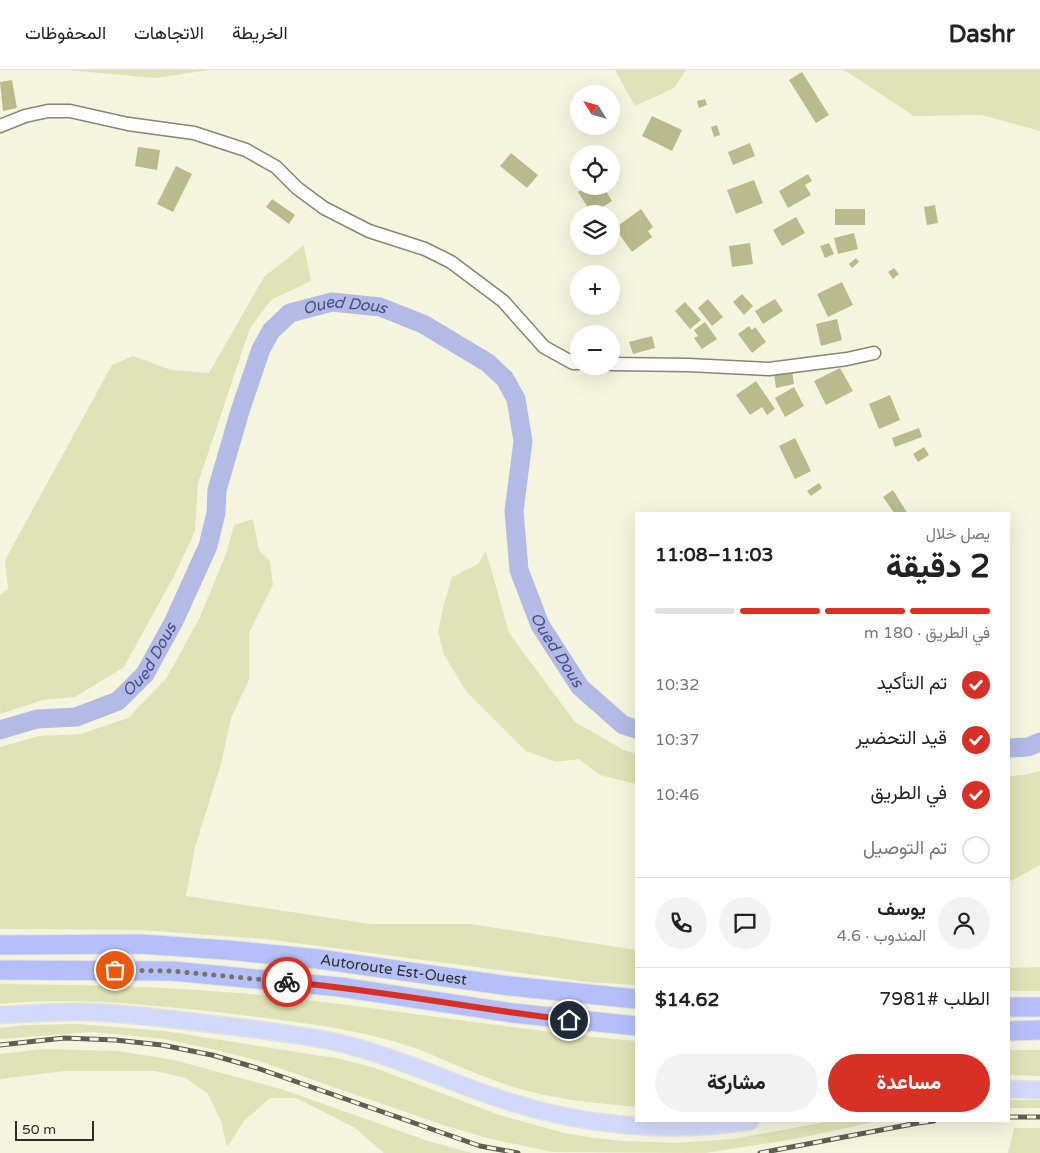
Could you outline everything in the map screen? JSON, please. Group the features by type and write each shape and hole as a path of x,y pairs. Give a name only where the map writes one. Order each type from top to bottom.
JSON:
{"highway":[{"name":"Autoroute Est-Ouest","path":"0,945 140,944 226,950 318,959 510,986 635,999"},
{"name":"Autoroute Est-Ouest","path":"0,970 172,971 340,987 513,1013 635,1026"},
{"path":"1010,1007 1040,1006"},
{"path":"1010,1031 1040,1030"}],"main road":[{"path":"0,1015 88,1012 217,1025 326,1040 381,1055 507,1102 582,1120 629,1126 678,1127 744,1122"},
{"path":"1010,1089 1040,1090"}],"street":[{"path":"0,126 33,114 48,111 70,111 128,124 194,133 246,150 276,167 297,188 324,208 369,231 425,249 451,262 503,300 544,347 570,361"},
{"path":"620,364 768,369 847,359 874,353"}],"green space":[{"path":"66,70 209,70 156,78"},
{"path":"615,70 686,70 674,88 635,106"},
{"path":"844,70 1040,70 1040,131 982,115 914,116"},
{"path":"304,245 311,281 271,300 250,328 198,483 195,531 174,576 124,667 75,697 43,700 0,714 0,595 8,589 5,560 112,365 133,356 171,370 209,373 264,277"},
{"path":"253,519 259,550 270,561 273,585 249,633 249,680 231,718 221,764 195,847 186,896 370,924 471,924 635,950 635,985 588,982 266,939 140,930 0,929 0,747 39,736 81,734 128,718 166,679 199,619 226,554 234,525"},
{"path":"486,551 509,633 575,722 624,750 635,754 635,784 600,775 579,759 556,762 526,751 466,691 444,655 438,632 452,577 478,564"},
{"path":"1040,771 1040,865 1010,881 1010,776"},
{"path":"1040,967 1040,991 1010,991 1010,968"},
{"path":"0,984 149,987 288,998 635,1041 635,1107 572,1100 525,1090 474,1073 417,1049 389,1040 366,1034 296,1022 226,1013 85,1001 0,1004"},
{"path":"79,1024 164,1031 341,1059 375,1068 499,1115 564,1133 595,1138 676,1143 733,1139 826,1122 874,1122 795,1139 705,1153 552,1152 487,1138 443,1125 256,1060 164,1039 92,1032 0,1039 0,1028 26,1025"},
{"path":"43,1049 119,1051 174,1060 284,1090 428,1141 472,1153 384,1153 355,1128 296,1098 270,1098 244,1121 227,1147 221,1121 208,1094 186,1078 155,1071 65,1071 0,1079 0,1054"},
{"path":"1010,1050 1040,1050 1040,1076 1010,1075"},
{"path":"1010,1100 1040,1100 1040,1108 1010,1108"},
{"path":"1014,1128 1040,1128 1040,1153 1008,1153"}],"building":[{"path":"802,72 829,115 816,123 789,80"},
{"path":"12,80 17,108 3,111 0,82"},
{"path":"705,99 707,105 699,108 697,101"},
{"path":"652,116 682,130 672,151 642,136"},
{"path":"717,125 720,135 714,137 711,127"},
{"path":"750,143 755,156 733,165 728,152"},
{"path":"138,147 160,150 157,170 135,166"},
{"path":"511,153 538,175 527,188 500,166"},
{"path":"176,166 192,174 173,212 157,204"},
{"path":"808,174 812,181 805,185 811,195 788,208 779,191"},
{"path":"754,180 763,203 736,214 727,190"},
{"path":"580,195 608,195 612,201 606,205 586,205"},
{"path":"272,199 295,215 289,224 266,207"},
{"path":"935,205 938,223 927,225 924,207"},
{"path":"641,209 653,227 648,231 652,237 632,252 620,235 620,224"},
{"path":"835,209 865,209 865,225 835,225"},
{"path":"796,217 805,233 782,246 773,230"},
{"path":"854,233 858,249 838,254 834,238"},
{"path":"750,243 753,264 732,267 729,246"},
{"path":"829,243 834,254 825,258 820,246"},
{"path":"856,258 859,262 852,268 849,264"},
{"path":"894,268 899,274 893,279 888,272"},
{"path":"842,282 853,305 828,317 817,294"},
{"path":"742,294 753,306 744,315 733,302"},
{"path":"708,299 723,317 712,326 698,308"},
{"path":"775,299 783,311 763,324 755,311"},
{"path":"685,302 701,320 690,329 675,311"},
{"path":"837,319 842,340 821,346 816,324"},
{"path":"705,322 717,339 702,349 694,338 698,336 694,330"},
{"path":"749,326 752,330 755,327 766,342 752,353 738,334"},
{"path":"652,336 655,348 633,354 629,342"},
{"path":"840,368 853,391 826,405 814,381"},
{"path":"792,371 794,384 776,388 774,375"},
{"path":"756,381 775,409 767,415 762,407 750,415 736,395"},
{"path":"794,387 804,406 785,417 775,398"},
{"path":"890,395 900,420 879,429 869,404"},
{"path":"919,428 922,437 895,447 892,438"},
{"path":"795,438 811,471 795,479 779,446"},
{"path":"924,447 929,455 918,462 913,454"},
{"path":"819,483 822,488 811,496 807,491"},
{"path":"893,490 907,512 894,512 883,497"}],"waterway":[{"name":"Oued Dous","path":"0,730 37,719 76,717 118,701 145,674 174,621 208,546 216,513 217,490 240,411 261,349 271,331 290,313 332,302 380,307 423,324 488,363 505,379 516,399 523,441 514,511 519,570 540,625 580,687 623,725 635,729"},
{"name":"Oued Dous","path":"1010,748 1028,747 1040,742"}],"railway":[{"path":"0,1045 64,1038 115,1040 162,1045 212,1055 257,1068 480,1146 518,1153"},
{"path":"1010,1117 1040,1117"},
{"path":"760,1153 926,1122"}],"way so far":[{"path":"115,970 172,971 287,982"}],"route":[{"path":"287,982 340,987 569,1020"}]}
